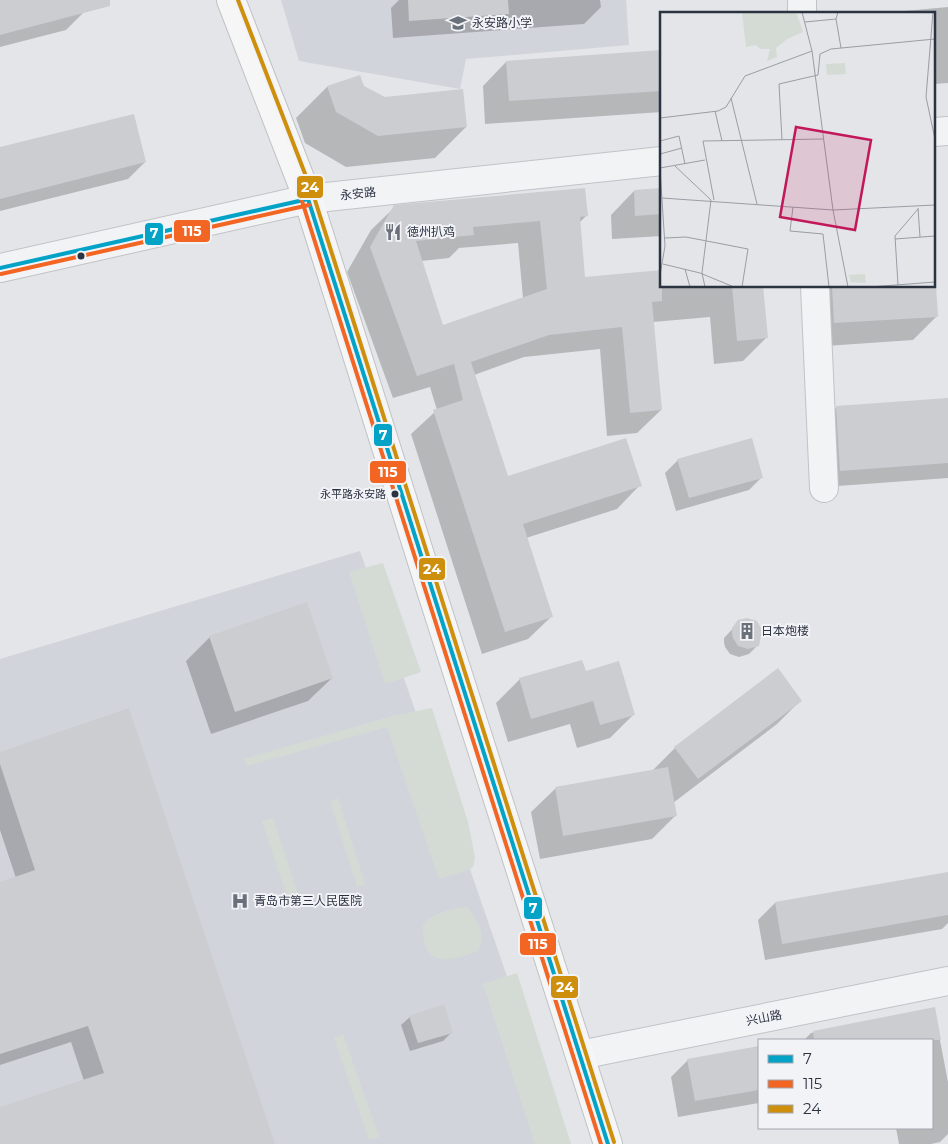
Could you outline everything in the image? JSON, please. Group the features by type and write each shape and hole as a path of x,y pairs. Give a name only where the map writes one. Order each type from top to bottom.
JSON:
{"main road":[{"path":"231,0 308,199 608,1144"}],"street":[{"name":"永安路","path":"0,268 308,199 660,161"},
{"path":"815,288 824,488"},
{"name":"兴山路","path":"580,1055 948,982"}],"shaded area":[{"name":"永安路小学","path":"281,0 626,0 629,45 466,59 460,89 299,61"},
{"name":"青岛市第三人民医院","path":"360,551 565,1144 0,1144 0,659"},
{"path":"383,563 421,672 385,684 349,572"},
{"path":"432,708 468,822 475,858 473,867 468,870 439,879 387,727 247,766 244,759 392,716"},
{"path":"338,798 365,884 357,887 330,801"},
{"path":"273,818 302,906 291,909 262,821"},
{"path":"467,907 480,927 482,940 478,950 450,959 436,958 424,943 423,924 444,912"},
{"path":"517,973 571,1144 535,1144 483,984"},
{"path":"343,1034 379,1137 369,1140 334,1038"}],"building":[{"path":"0,0 110,0 110,6 0,35"},
{"path":"408,0 508,0 509,14 409,21"},
{"path":"660,50 660,91 509,101 506,61"},
{"path":"360,75 364,86 385,97 463,89 467,127 378,136 336,112 327,86"},
{"path":"134,114 146,162 0,199 0,147"},
{"path":"585,188 588,216 580,217 585,277 660,270 662,301 652,302 662,410 630,413 622,327 549,335 471,362 508,476 626,438 642,486 523,524 553,617 505,632 433,410 463,400 454,364 417,376 370,247 394,205","holes":["540,221 547,289 443,325 416,241 474,235 473,227"]},
{"path":"660,188 660,214 635,216 634,190"},
{"path":"936,286 938,317 834,323 832,288 936,288"},
{"path":"732,288 763,288 768,338 737,341"},
{"path":"948,398 948,463 840,471 836,406"},
{"path":"752,438 763,478 689,498 677,459"},
{"path":"307,602 333,678 235,712 209,636"},
{"name":"日本炮楼","path":"747,618 757,621 762,630 759,646 748,649 738,646 732,633 732,628 738,620"},
{"path":"582,660 586,671 619,661 635,715 600,725 593,701 531,719 519,678"},
{"path":"778,668 802,701 698,779 674,747"},
{"path":"129,708 275,1144 0,1144 0,1107 104,1073 88,1026 0,1054 0,882 35,870 0,764 0,752"},
{"path":"668,767 677,816 563,836 555,787"},
{"path":"948,872 948,915 782,944 775,902"},
{"path":"444,1004 453,1033 418,1043 409,1016"},
{"path":"935,1007 941,1040 814,1039 813,1031"},
{"path":"758,1046 758,1090 695,1101 687,1059"}],"transit line":[{"name":"24","path":"238,0 314,197 614,1142"},
{"name":"7","path":"308,199 608,1144"},
{"name":"7","path":"0,268 308,199"},
{"name":"115","path":"302,201 601,1144"},
{"name":"115","path":"1,274 309,205"}],"place":[{"name":"永安路小学","path":"458,23"},
{"name":"徳州扒鸡","path":"393,232"},
{"name":"永平路永安路","path":"395,494"},
{"name":"日本炮楼","path":"747,631"},
{"name":"青岛市第三人民医院","path":"240,901"}]}
